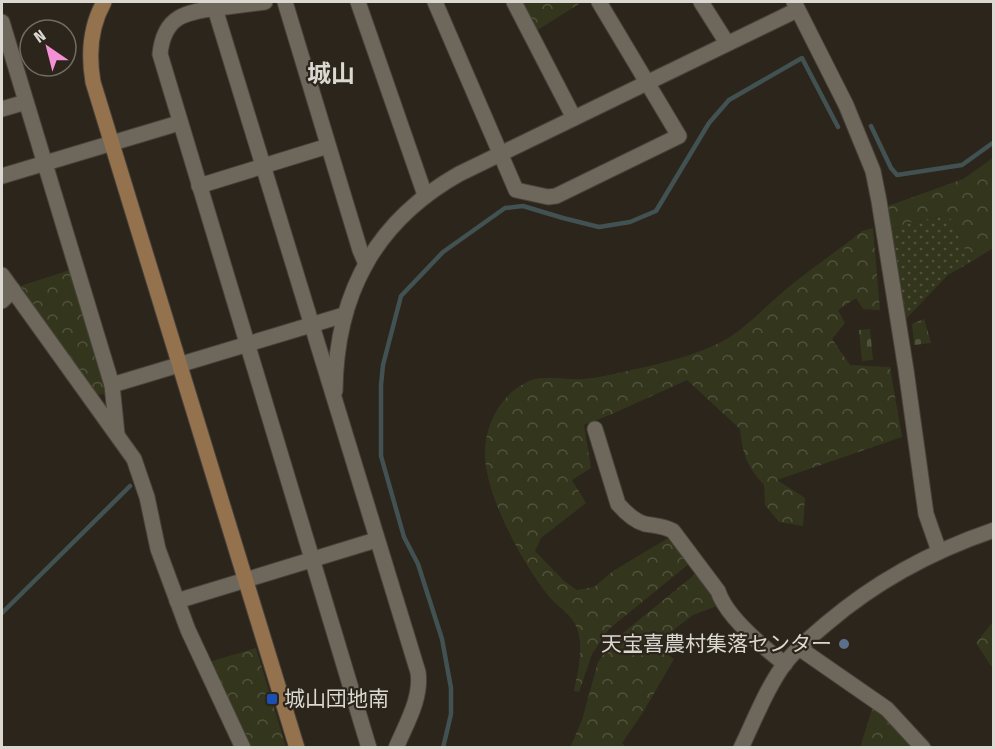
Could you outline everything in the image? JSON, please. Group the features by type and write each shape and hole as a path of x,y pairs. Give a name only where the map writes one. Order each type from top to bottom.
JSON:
{"street":[{"path":"104,2 92,32 90,56 93,82 297,747"},
{"path":"265,2 214,5 185,13 171,24 162,37 160,54 369,747"},
{"path":"285,2 366,264"},
{"path":"358,2 425,195"},
{"path":"435,2 516,190 548,197 556,196 679,136 598,2"},
{"path":"514,2 574,118"},
{"path":"701,2 727,43"},
{"path":"214,5 418,672 420,685 418,695 396,747"},
{"path":"335,404 337,366 344,315 352,291 366,264 394,223 425,195 459,174 727,43 795,6 850,113 873,171 906,370 926,514 939,551"},
{"path":"2,22 4,39 26,102 112,385 117,434"},
{"path":"2,109 26,102"},
{"path":"2,177 179,123"},
{"path":"199,186 328,147"},
{"path":"2,275 7,296 117,434 134,459 147,497 158,549 177,601 200,658 243,747"},
{"path":"112,385 344,315"},
{"path":"595,429 618,504 627,514 642,523 666,527 673,531 718,591 722,602 784,664"},
{"path":"741,747 784,664 844,608 886,579 939,551 993,530"},
{"path":"177,601 376,540"},
{"path":"800,648 887,709 923,747"}],"green space":[{"path":"520,2 582,2 536,31"},
{"path":"993,158 993,248 971,262 949,215 907,223 891,230 888,206 963,179"},
{"path":"949,215 971,262 948,275 904,321 891,230 907,223"},
{"path":"873,228 880,310 863,309 856,298 838,310 845,323 832,339 850,365 890,367 902,437 777,480 805,498 803,526 779,522 765,505 764,485 746,459 740,429 687,380 584,425 591,468 572,480 586,503 541,538 535,551 564,581 577,590 594,587 613,571 670,537 690,563 609,629 592,654 579,692 574,691 580,651 577,628 571,618 547,594 526,564 506,526 490,486 486,467 486,439 497,410 519,386 535,379 588,379 670,361 715,345 745,326 790,286 862,231"},
{"path":"70,270 106,389 104,394 96,395 17,287"},
{"path":"924,319 931,343 914,345 912,324"},
{"path":"870,329 873,360 862,361 859,330"},
{"path":"699,571 717,606 693,615 654,645 674,659 622,743 626,747 570,748 582,720 598,662 612,642"},
{"path":"991,624 994,625 993,667 976,643"},
{"path":"256,648 286,747 251,747 209,662"},
{"path":"873,706 899,726 916,748 860,748"}],"waterway":[{"path":"443,748 451,714 451,688 442,639 418,564 404,537 381,456 383,365 401,296 443,252 505,208 523,206 599,227 630,222 656,211 709,123 729,100 802,58 838,127"},
{"path":"871,126 891,168 897,175 962,165 994,142"},
{"path":"2,613 130,486"}],"place":[{"name":"天宝喜農村集落センター","path":"844,644"},
{"name":"城山団地南","path":"272,699"}],"district":[{"name":"城山","path":"331,74"}]}
